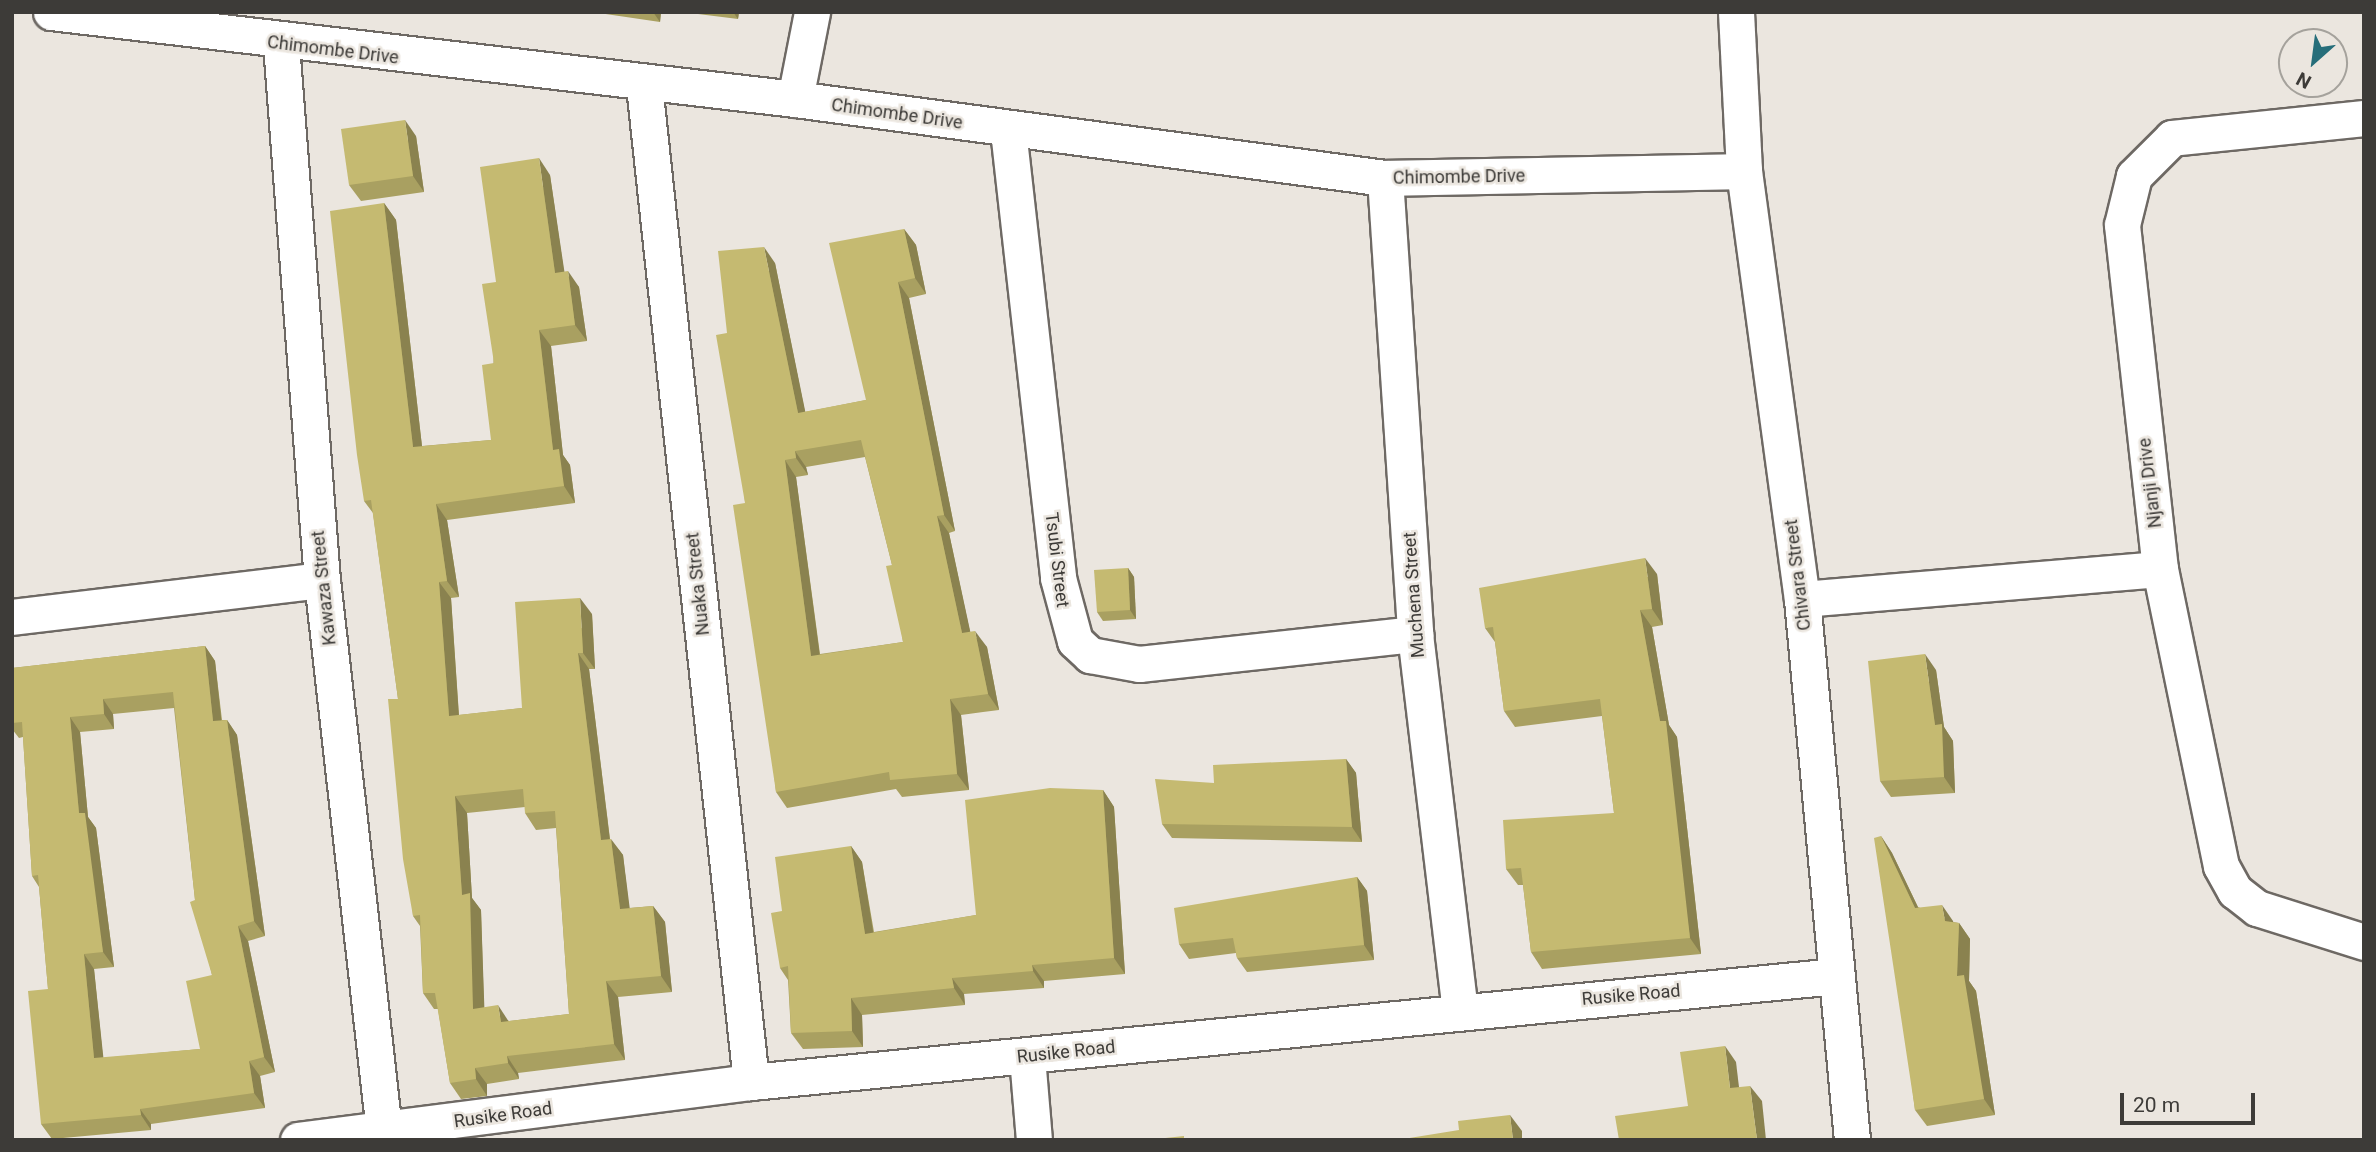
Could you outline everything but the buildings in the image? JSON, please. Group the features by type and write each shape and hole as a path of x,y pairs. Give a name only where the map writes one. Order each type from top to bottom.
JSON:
{"street":[{"name":"Chimombe Drive","path":"51,12 281,44 644,85 795,99 1008,130 1385,178 1744,171"},
{"path":"795,99 812,12"},
{"name":"Chivara Street","path":"1736,12 1744,171 1802,599 1852,1140"},
{"name":"Kawaza Street","path":"281,44 322,580 384,1131"},
{"name":"Nuaka Street","path":"644,85 751,1082"},
{"name":"Njanji Drive","path":"2364,118 2172,138 2134,176 2124,199 2123,248 2160,569 2221,866 2235,891 2257,908 2364,942"},
{"name":"Tsubi Street","path":"1008,130 1058,578 1074,641 1090,655 1139,664 1415,634"},
{"name":"Muchena Street","path":"1385,178 1415,634 1460,1010"},
{"path":"1802,599 2160,569"},
{"path":"12,617 322,580"},
{"name":"Rusike Road","path":"298,1140 751,1082 1027,1057 1460,1010 1836,976"},
{"path":"1027,1057 1034,1140"}]}
